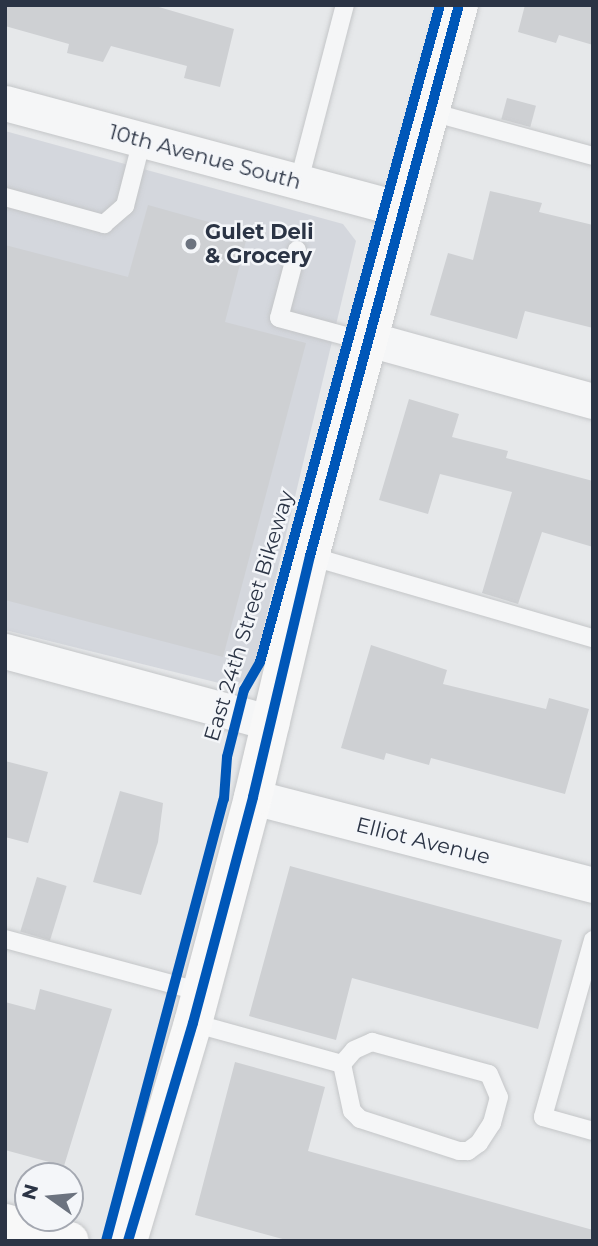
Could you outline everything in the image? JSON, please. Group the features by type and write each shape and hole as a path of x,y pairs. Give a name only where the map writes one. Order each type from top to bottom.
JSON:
{"street":[{"path":"128,1241 197,1007 253,797 310,556 459,5"},
{"name":"10th Avenue South","path":"5,103 404,211"},
{"path":"369,340 593,401"},
{"path":"5,651 271,723"},
{"name":"Elliot Avenue","path":"253,797 593,885"},
{"path":"5,1223 70,1241"}],"lane":[{"path":"299,181 345,5"},
{"path":"432,112 593,156"},
{"path":"5,197 104,225 125,206 142,140"},
{"path":"297,250 279,318 369,340"},
{"path":"310,556 593,638"},
{"path":"5,939 197,1007 342,1064"},
{"path":"593,940 543,1118 593,1131"},
{"path":"372,1042 481,1070 499,1088 497,1109 485,1135 468,1151 365,1124 352,1111 342,1064 354,1050 372,1042"}],"shaded area":[{"path":"5,131 343,224 356,241 253,673 235,687 5,630"}],"building":[{"path":"5,5 152,5 234,29 220,87 184,78 187,66 111,46 103,62 67,53 69,44 5,26"},
{"path":"525,5 593,5 593,45 559,35 556,43 518,32"},
{"path":"507,98 536,106 530,127 501,119"},
{"path":"490,191 542,203 539,212 593,225 593,328 525,311 517,339 430,315 448,253 473,260"},
{"path":"148,205 248,233 225,322 306,343 223,657 5,600 5,245 128,277"},
{"path":"409,399 459,414 452,437 508,451 506,458 593,481 593,547 542,532 518,604 482,593 512,492 440,474 428,514 379,500"},
{"path":"371,645 447,670 443,684 546,709 549,698 589,709 565,794 431,758 429,765 386,753 384,760 341,748"},
{"path":"5,761 48,772 28,843 5,837"},
{"path":"120,791 163,803 158,842 141,895 93,882"},
{"path":"290,866 562,940 538,1029 352,978 336,1040 249,1016"},
{"path":"37,877 67,886 50,941 20,932"},
{"path":"40,989 112,1009 65,1162 49,1162 5,1150 5,1002 35,1010"},
{"path":"235,1062 325,1087 308,1151 593,1230 593,1241 290,1241 195,1215"}],"cycle path":[{"name":"East 24th Street Bikeway","path":"106,1241 224,799 227,757 244,690 260,662 440,5"},
{"path":"128,1241 193,1023 253,797 310,556 459,5"}],"place":[{"name":"Gulet Deli & Grocery","path":"191,244"}]}
